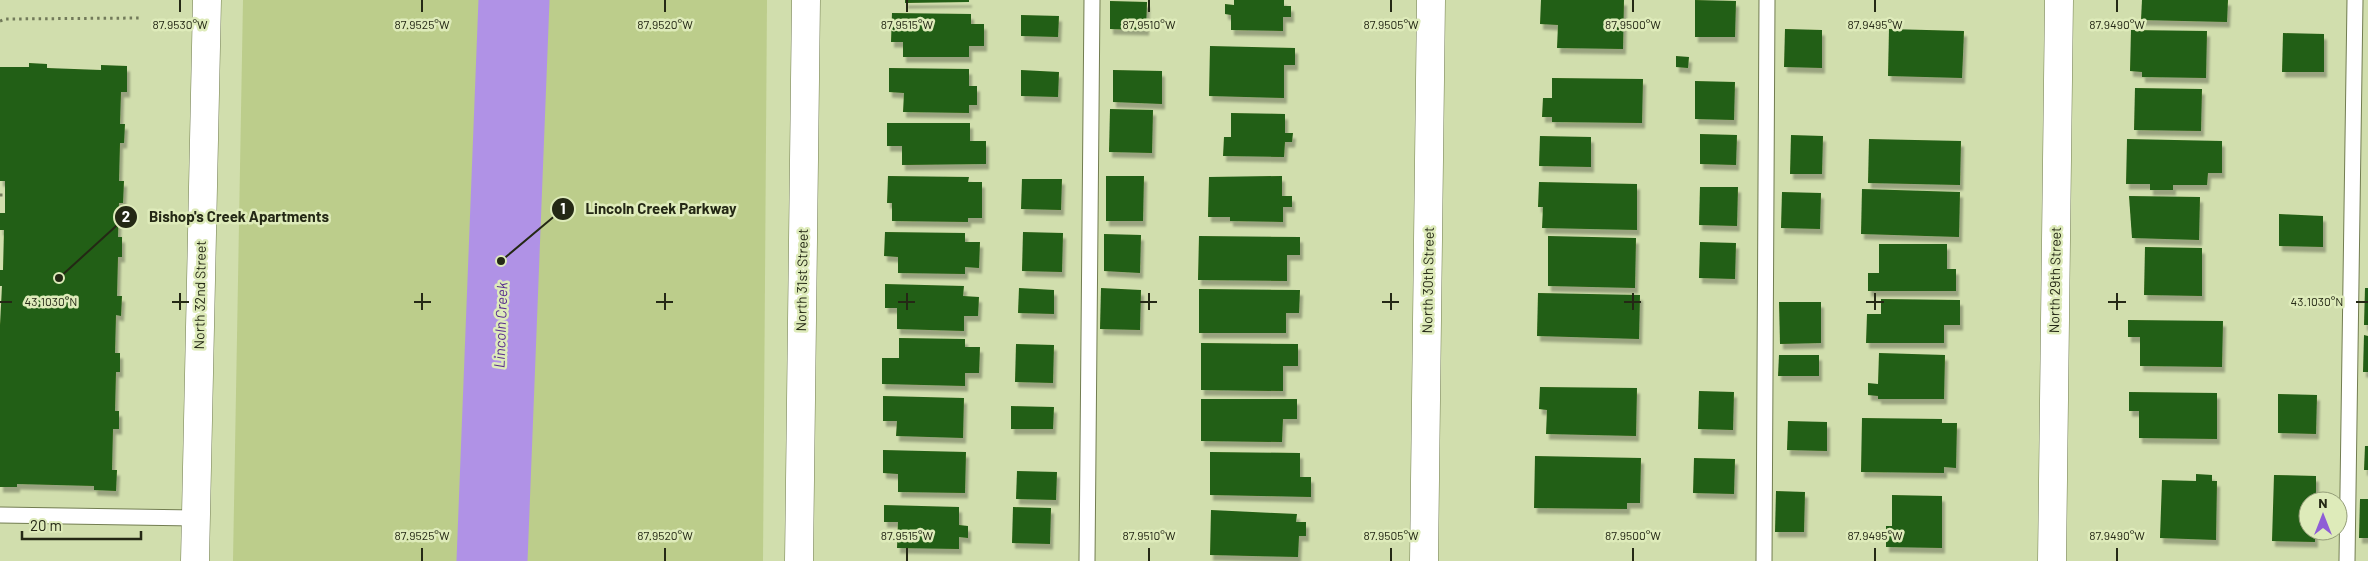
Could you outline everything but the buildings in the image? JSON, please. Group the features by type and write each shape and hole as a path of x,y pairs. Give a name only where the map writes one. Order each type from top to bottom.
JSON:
{"street":[{"name":"North 32nd Street","path":"195,561 207,0"},
{"name":"North 31st Street","path":"798,561 806,0"},
{"name":"North 30th Street","path":"1424,561 1431,0"},
{"name":"North 29th Street","path":"2052,561 2059,0"}],"lane":[{"path":"1087,561 1092,0"},
{"path":"1764,561 1767,0"},
{"path":"2347,561 2355,0"},
{"path":"0,515 195,518"}],"path":[{"path":"0,21 5,19 140,18"},
{"path":"0,195 5,195"}],"green space":[{"path":"243,0 767,0 763,561 233,561"}],"waterway":[{"name":"Lincoln Creek","path":"492,561 514,0"}],"place":[{"name":"Lincoln Creek Parkway","path":"501,261"},
{"name":"Bishop's Creek Apartments","path":"59,278"}]}
